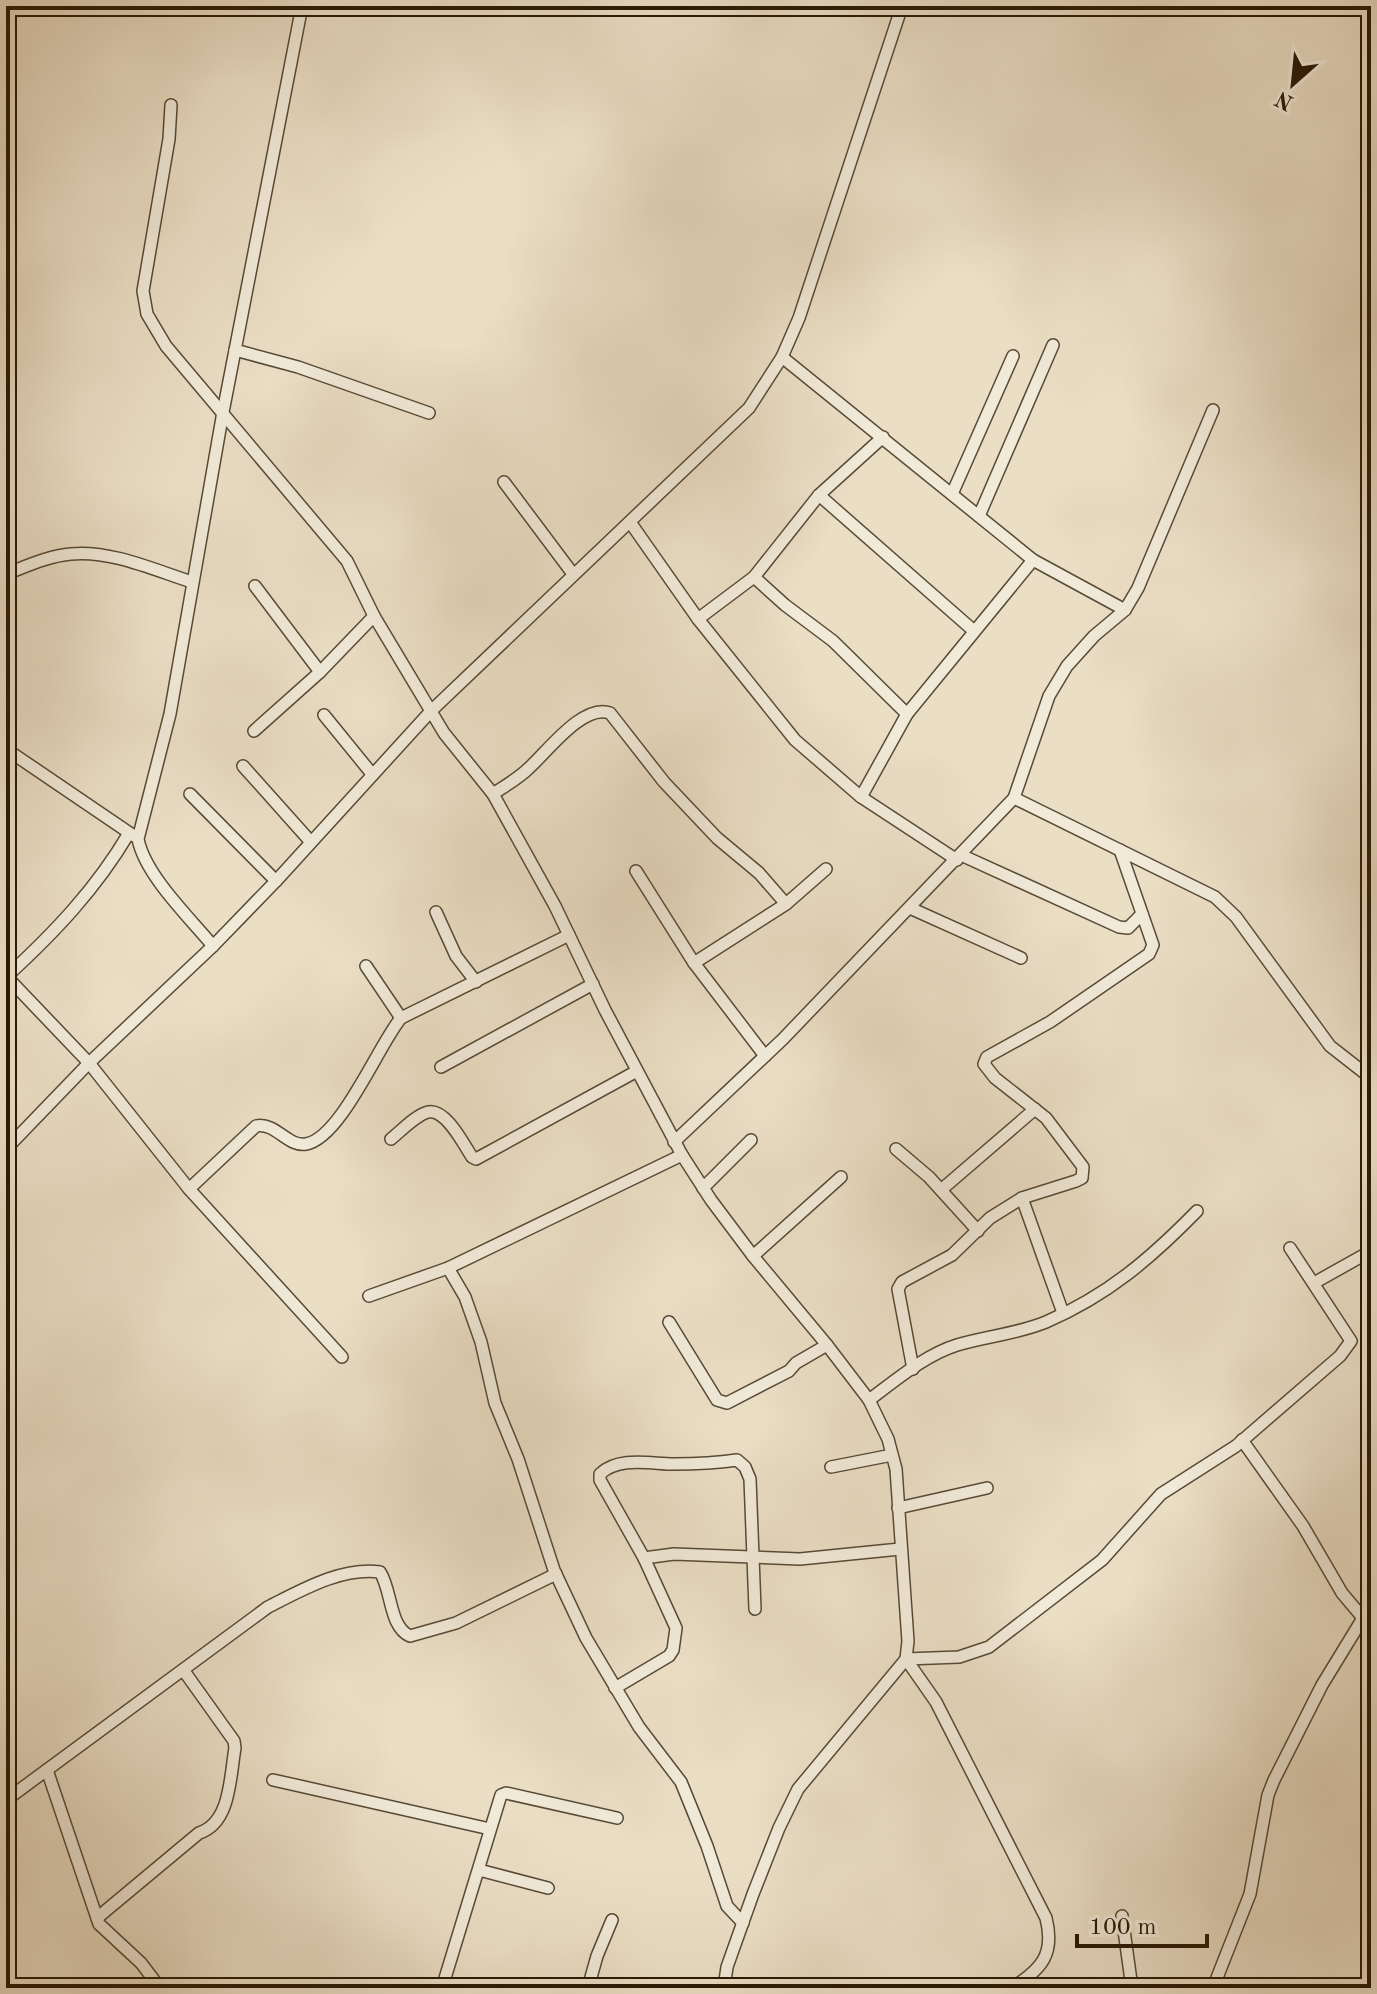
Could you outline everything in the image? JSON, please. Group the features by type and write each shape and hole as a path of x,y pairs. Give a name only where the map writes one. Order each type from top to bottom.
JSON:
{"street":[{"path":"302,6 223,412 170,714 133,836 74,911 6,976 89,1063 189,1189 342,1357"},
{"path":"6,1149 89,1063 213,946 431,711 749,408 782,357 799,318 902,6"},
{"path":"171,105 169,139 143,291 147,314 166,346 347,561 374,616 444,733 493,794 682,1155 753,1256 869,1400 888,1439 896,1469 908,1641 906,1659 798,1789 779,1828 743,1923 727,1967 724,1988"},
{"path":"979,516 1053,345"},
{"path":"235,350 298,367 429,413"},
{"path":"952,494 1013,356"},
{"path":"782,357 1033,560 1125,610"},
{"path":"674,1142 765,1056 1014,798 1049,696 1067,666 1094,636 1125,610 1138,588 1213,410"},
{"path":"698,619 754,577 819,495 883,437"},
{"path":"504,482 573,574"},
{"path":"819,495 974,631"},
{"path":"630,522 698,619 795,740 861,797 959,857 1119,927 1128,928 1142,914"},
{"path":"6,574 46,558 73,554 101,555 192,582"},
{"path":"861,797 907,714 1033,560"},
{"path":"754,577 833,641 907,714"},
{"path":"255,586 320,672"},
{"path":"254,731 320,672 374,616"},
{"path":"493,794 529,769 550,744 591,713 603,710 610,713 664,782 717,838 759,873 786,904"},
{"path":"324,715 372,774"},
{"path":"6,749 133,836 154,873 213,946"},
{"path":"243,766 310,841"},
{"path":"190,794 276,881"},
{"path":"1014,798 1215,897 1236,917 1330,1046 1371,1078"},
{"path":"913,1369 898,1289 902,1282 952,1255 990,1218 1022,1198 1076,1181 1084,1172 1046,1118 986,1069 984,1064 987,1057 1050,1022 1149,954 1153,945 1120,850"},
{"path":"694,963 786,904 826,869"},
{"path":"636,871 694,963 765,1056"},
{"path":"910,908 1021,958"},
{"path":"436,912 456,956 476,982"},
{"path":"189,1189 256,1126 269,1126 302,1145 319,1139 365,1081 401,1018 569,935"},
{"path":"366,966 401,1018"},
{"path":"441,1067 593,984"},
{"path":"391,1139 426,1112 435,1112 453,1126 476,1159 637,1071"},
{"path":"941,1190 1035,1109"},
{"path":"703,1188 751,1140"},
{"path":"896,1149 941,1190 978,1231"},
{"path":"369,1296 448,1268 682,1155"},
{"path":"753,1256 841,1177"},
{"path":"1022,1198 1063,1313"},
{"path":"869,1400 913,1369 956,1346 1012,1334 1063,1313 1120,1282 1154,1255 1197,1211"},
{"path":"906,1659 959,1657 989,1647 1102,1560 1161,1494 1242,1440 1340,1356 1351,1341 1290,1248"},
{"path":"1314,1283 1371,1251"},
{"path":"448,1268 465,1297 481,1342 495,1403 518,1459 556,1574 586,1638 615,1688 639,1727 681,1782 727,1906 743,1923"},
{"path":"669,1322 717,1400 727,1403 789,1371 796,1363 827,1345"},
{"path":"1213,1988 1250,1894 1268,1795 1274,1780 1322,1685 1367,1616 1342,1593 1303,1526 1242,1440"},
{"path":"831,1467 892,1455"},
{"path":"615,1688 669,1656 676,1639 676,1628 644,1558 600,1480 600,1474 606,1469 639,1461 672,1464 737,1460 750,1479 755,1609"},
{"path":"898,1508 987,1488"},
{"path":"644,1558 674,1554 800,1559 900,1549"},
{"path":"6,1800 268,1607 313,1584 355,1573 380,1572 399,1627 410,1636 456,1623 556,1574"},
{"path":"906,1659 936,1702 1046,1918 1049,1950 1041,1964 1012,1988"},
{"path":"97,1918 199,1833 211,1830 219,1821 234,1741 184,1671"},
{"path":"47,1770 99,1924 141,1963 160,1988"},
{"path":"273,1780 490,1829"},
{"path":"442,1988 499,1799 506,1793 617,1818"},
{"path":"479,1870 548,1888"},
{"path":"1122,1916 1132,1988"},
{"path":"588,1988 612,1920"}]}
